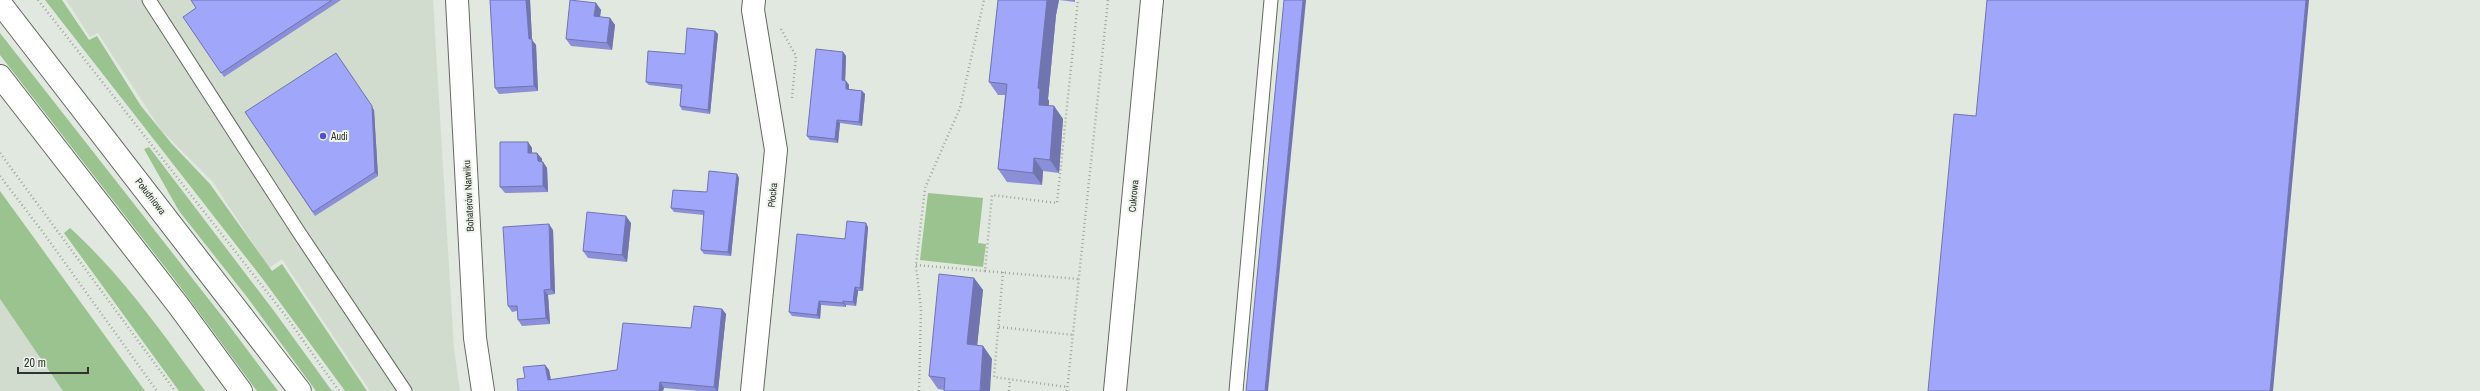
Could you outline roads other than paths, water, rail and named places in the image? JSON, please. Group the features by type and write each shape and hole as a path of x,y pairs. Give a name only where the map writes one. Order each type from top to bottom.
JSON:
{"street":[{"name":"Bohaterów Narwiku","path":"457,0 475,338 483,391"},
{"name":"Płocka","path":"752,391 776,150 753,10 754,0"},
{"name":"Cukrowa","path":"1115,391 1152,0"},
{"name":"Południowa","path":"0,3 300,391"},
{"path":"0,76 173,299 241,391"}],"lane":[{"path":"149,0 298,232 405,391"},
{"path":"1236,391 1271,0"}],"place":[{"name":"Audi","path":"323,136"}]}
